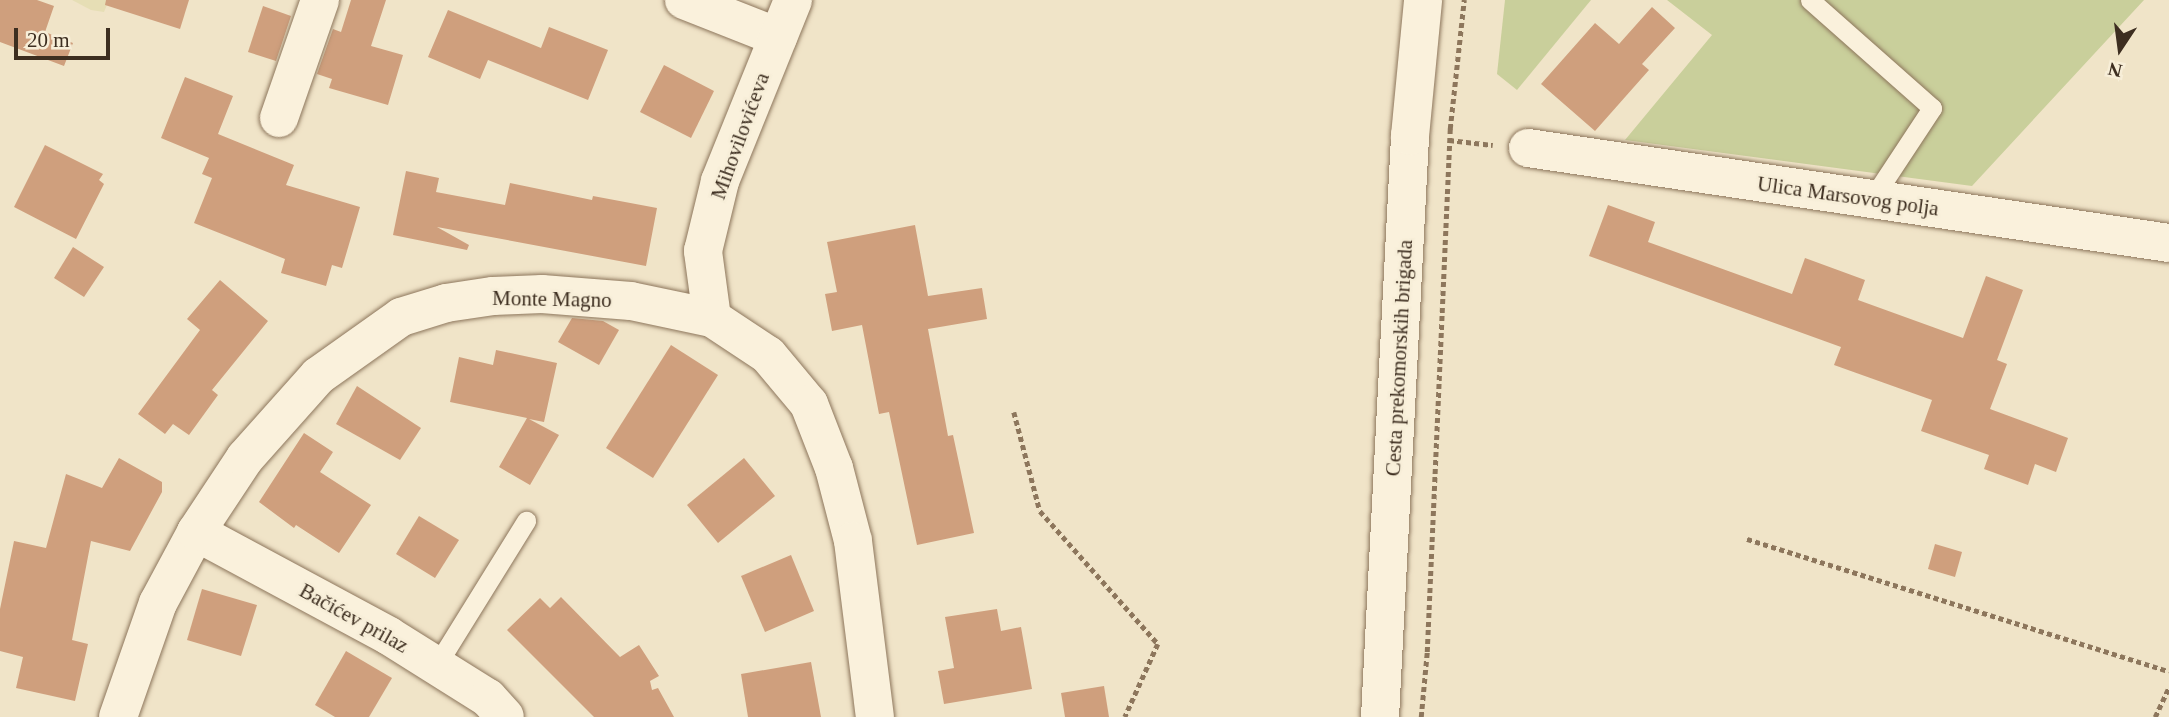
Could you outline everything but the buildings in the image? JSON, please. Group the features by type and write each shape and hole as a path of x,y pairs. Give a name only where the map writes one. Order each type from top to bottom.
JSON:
{"street":[{"path":"684,0 778,37"},
{"name":"Mihovilovićeva","path":"712,318 703,251 720,181 793,0"},
{"name":"Cesta prekomorskih brigada","path":"1380,717 1410,136 1423,0"},
{"path":"279,118 319,2"},
{"name":"Ulica Marsovog polja","path":"1528,148 2169,243"},
{"name":"Monte Magno","path":"118,717 158,603 196,531 245,458 318,376 401,317 446,303 493,296 542,294 631,301 712,318 768,355 809,404 834,468 853,541 875,717"},
{"name":"Bačićev prilaz","path":"196,531 389,636 488,698 505,717"}],"lane":[{"path":"1810,0 1932,108 1872,200"},
{"path":"436,666 526,521"}],"path":[{"path":"1421,717 1427,652 1449,140 1464,0"},
{"path":"1449,140 1528,148"},
{"path":"1014,412 1040,511 1158,644 1125,717"},
{"path":"1747,539 2169,671"},
{"path":"2155,717 2169,687"}],"shaded area":[{"path":"72,0 109,0 104,12 91,10"}],"green space":[{"path":"1505,0 1591,0 1517,90 1497,74"},
{"path":"1667,0 2144,0 1972,186 1625,140 1712,35"}]}
